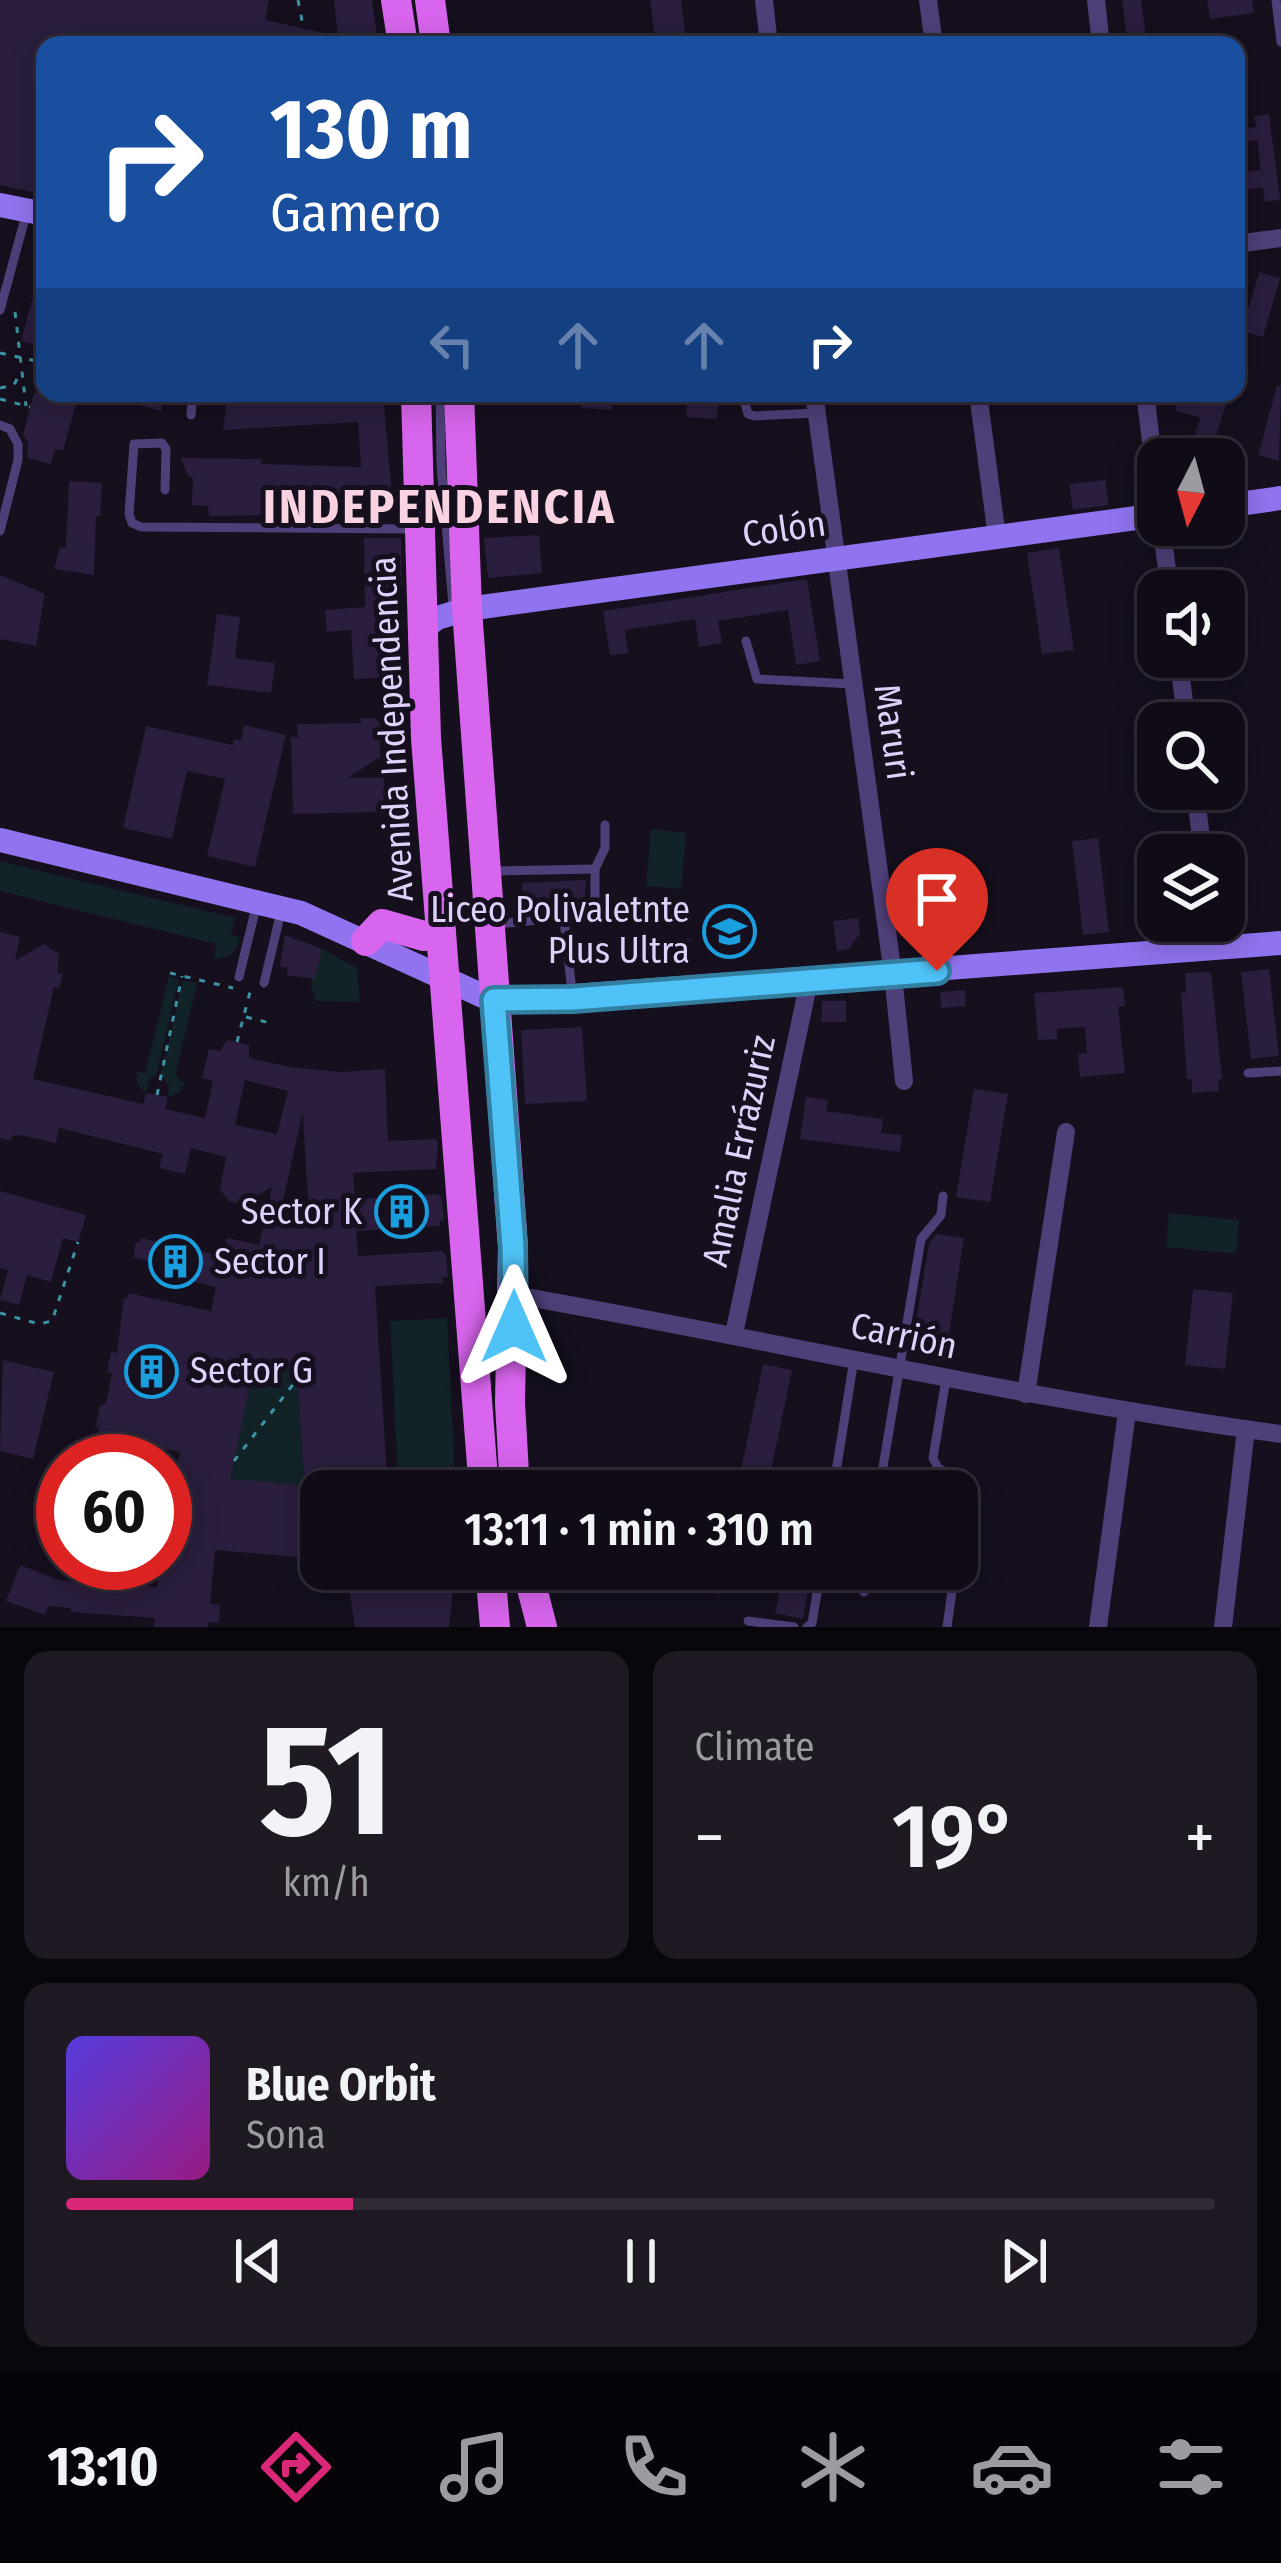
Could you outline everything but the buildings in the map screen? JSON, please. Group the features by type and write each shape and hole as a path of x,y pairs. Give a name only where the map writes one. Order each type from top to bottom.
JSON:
{"main road":[{"path":"396,0 424,23"},
{"path":"0,205 36,212"},
{"name":"Avenida Independencia","path":"417,402 428,534 485,871 484,934 515,1295 511,1470"},
{"name":"Avenida Independencia","path":"458,402 445,617 426,738 441,933 453,976 483,1470"},
{"path":"1245,503 1281,498"},
{"name":"Colón","path":"445,617 1137,518"},
{"path":"0,840 270,904 453,976 489,998 573,999 1281,944"},
{"path":"366,941 382,924 424,936 441,933"},
{"path":"453,976 484,934"},
{"path":"492,1590 495,1627"},
{"path":"532,1590 542,1627"}],"street":[{"path":"764,0 769,36"},
{"path":"928,0 933,36"},
{"path":"1096,0 1101,36"},
{"path":"1245,243 1281,238"},
{"path":"979,402 997,537"},
{"path":"1146,402 1151,438"},
{"name":"Maruri","path":"816,403 904,1081"},
{"path":"1215,942 1216,948"},
{"name":"Amalia Errázuriz","path":"734,1334 808,981"},
{"path":"1026,1394 1066,1132"},
{"name":"Carrión","path":"515,1295 1026,1394 1281,1434"},
{"path":"1098,1627 1127,1412"},
{"path":"1223,1627 1246,1429"}],"lane":[{"path":"407,0 417,36"},
{"path":"1276,0 1281,42"},
{"path":"0,310 10,272 36,212"},
{"path":"191,416 193,402"},
{"path":"165,490 162,442 134,444 129,514 132,523 141,527 428,534 427,402"},
{"path":"440,402 445,617"},
{"path":"745,402 748,414 816,403"},
{"path":"0,425 15,434 18,444 0,531"},
{"path":"746,641 757,680 854,684"},
{"path":"458,659 484,934 506,922 587,915 595,907 595,869 605,848 605,825"},
{"path":"438,694 453,976 493,1470"},
{"path":"485,871 595,869"},
{"path":"239,976 270,904"},
{"path":"264,982 270,904"},
{"path":"565,920 573,999"},
{"path":"489,998 503,1274 500,1385 509,1470"},
{"path":"1248,1072 1281,1071"},
{"path":"882,1470 921,1239 941,1215 943,1196"},
{"path":"836,1470 854,1359"},
{"path":"941,1470 933,1458 946,1379"},
{"path":"503,1590 506,1627"},
{"path":"522,1590 531,1627"},
{"path":"807,1627 812,1623 818,1590"},
{"path":"947,1627 952,1590"},
{"path":"748,1621 794,1627"}],"path":[{"path":"298,0 302,21"},
{"path":"0,399 28,406 10,272"},
{"path":"0,353 36,361"},
{"path":"0,388 14,385 21,368"},
{"path":"170,973 250,992 238,1042"},
{"path":"157,1095 182,976"},
{"path":"244,1016 274,1024"},
{"path":"0,1313 39,1324 52,1321 78,1242"},
{"path":"233,1461 298,1378"}],"shaded area":[{"path":"651,829 686,833 681,889 646,886"},
{"path":"0,861 235,918 231,935 240,937 232,954 214,959 216,944 0,891"},
{"path":"322,949 357,968 360,1002 316,1001 311,986"},
{"path":"169,976 179,979 157,1073 146,1093 138,1085 136,1071 145,1073"},
{"path":"183,980 197,983 176,1072 185,1083 180,1092 168,1097 169,1086 161,1074"},
{"path":"1169,1213 1239,1220 1236,1254 1166,1247"},
{"path":"447,1318 455,1470 398,1470 390,1321"},
{"path":"254,1366 297,1369 300,1485 228,1485"}],"place":[{"name":"Liceo Polivaletnte Plus Ultra","path":"729,931"},
{"name":"Sector K","path":"401,1212"},
{"name":"Sector I","path":"175,1262"},
{"name":"Sector G","path":"151,1371"}],"district":[{"name":"INDEPENDENCIA","path":"440,507"}],"route":[{"path":"514,1327 513,1246 494,1000 573,999 937,971"}]}
